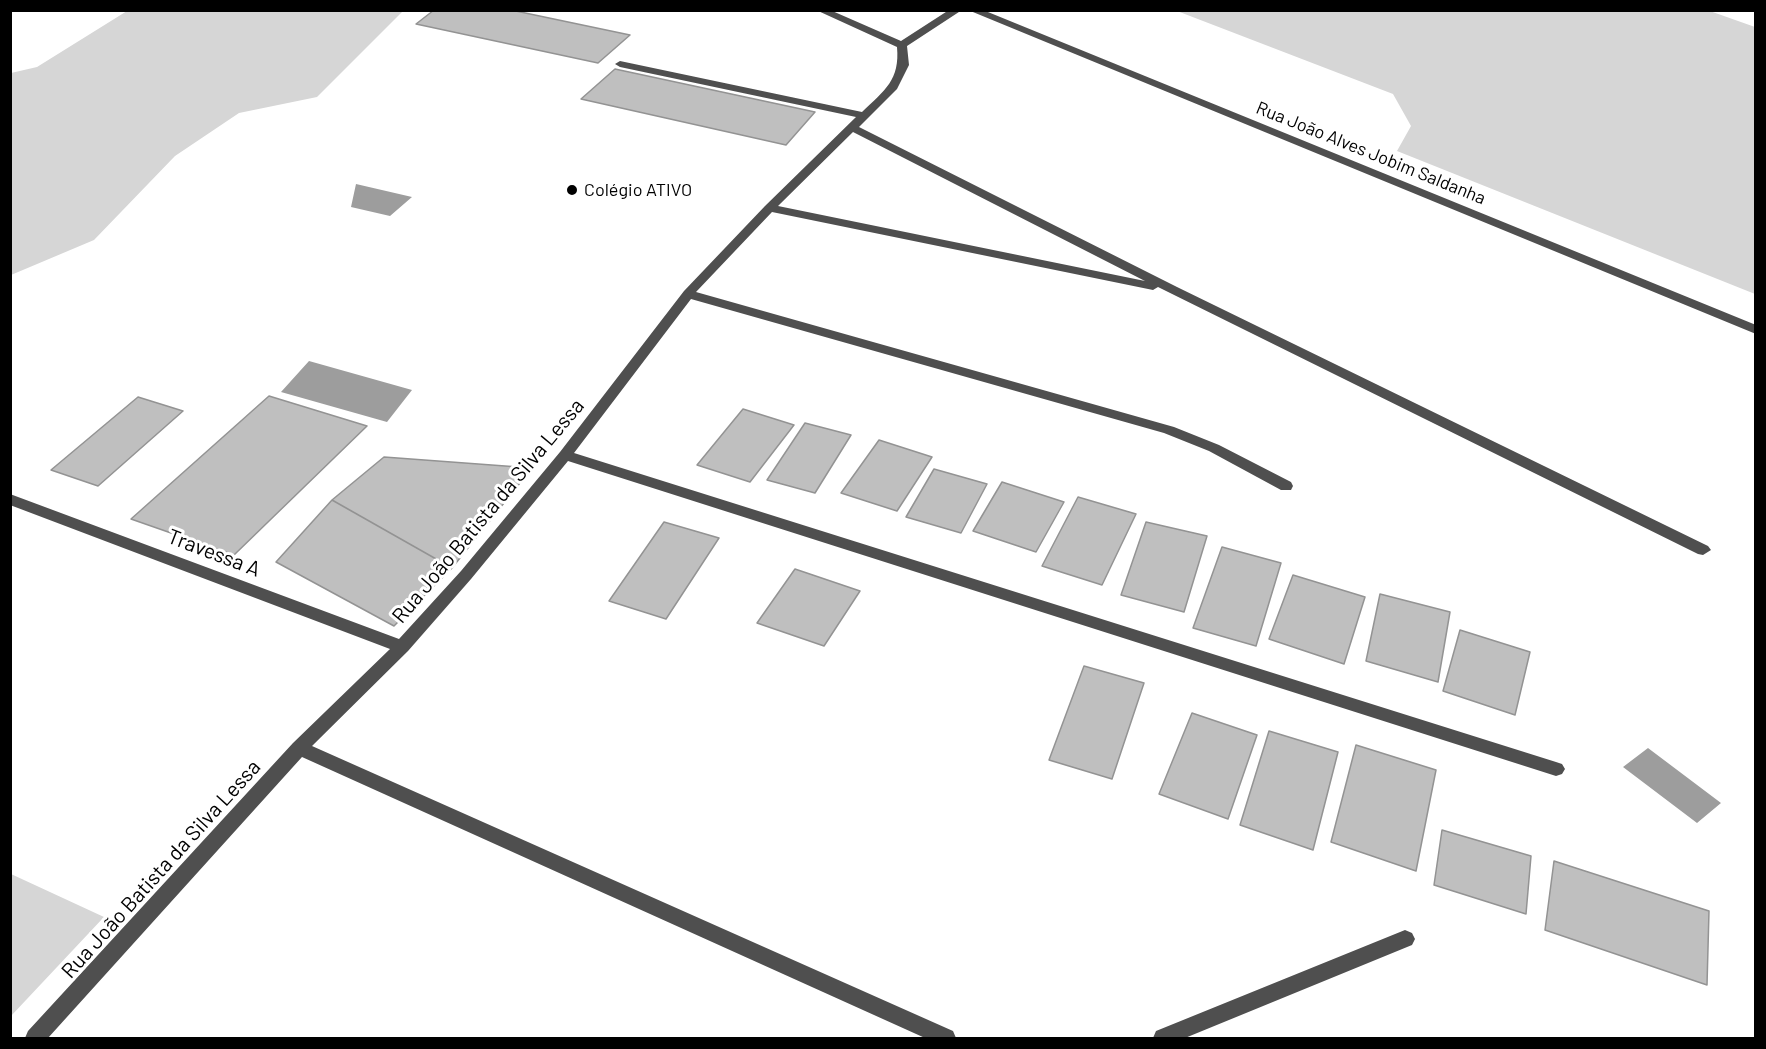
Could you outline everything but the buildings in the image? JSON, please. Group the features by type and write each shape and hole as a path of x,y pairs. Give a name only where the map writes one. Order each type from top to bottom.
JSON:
{"street":[{"path":"821,10 902,45 957,10"},
{"name":"Rua João Alves Jobim Saldanha","path":"973,10 1755,330"},
{"name":"Rua João Batista da Silva Lessa","path":"35,1038 299,748 402,647 565,455 688,294 769,208 892,89 904,65 902,45"},
{"path":"620,64 865,116"},
{"path":"853,128 1173,290 1703,550"},
{"path":"769,208 1173,290"},
{"path":"688,294 1169,430 1214,448 1286,486"},
{"path":"565,455 1556,769"},
{"name":"Travessa A","path":"10,499 402,647"},
{"path":"299,748 946,1038"},
{"path":"1163,1038 1405,939"}],"shaded area":[{"path":"1707,10 1755,27 1755,294 1397,151 1411,126 1393,94 1177,11"},
{"path":"127,11 403,11 317,97 239,113 175,156 94,240 11,275 11,73 37,67"},
{"path":"356,184 412,197 390,216 351,207"},
{"path":"309,361 412,390 387,422 281,392"},
{"path":"1648,748 1721,803 1697,823 1623,767"},
{"path":"11,874 104,917 11,1016"}],"place":[{"name":"Colégio ATIVO","path":"572,190"}]}
